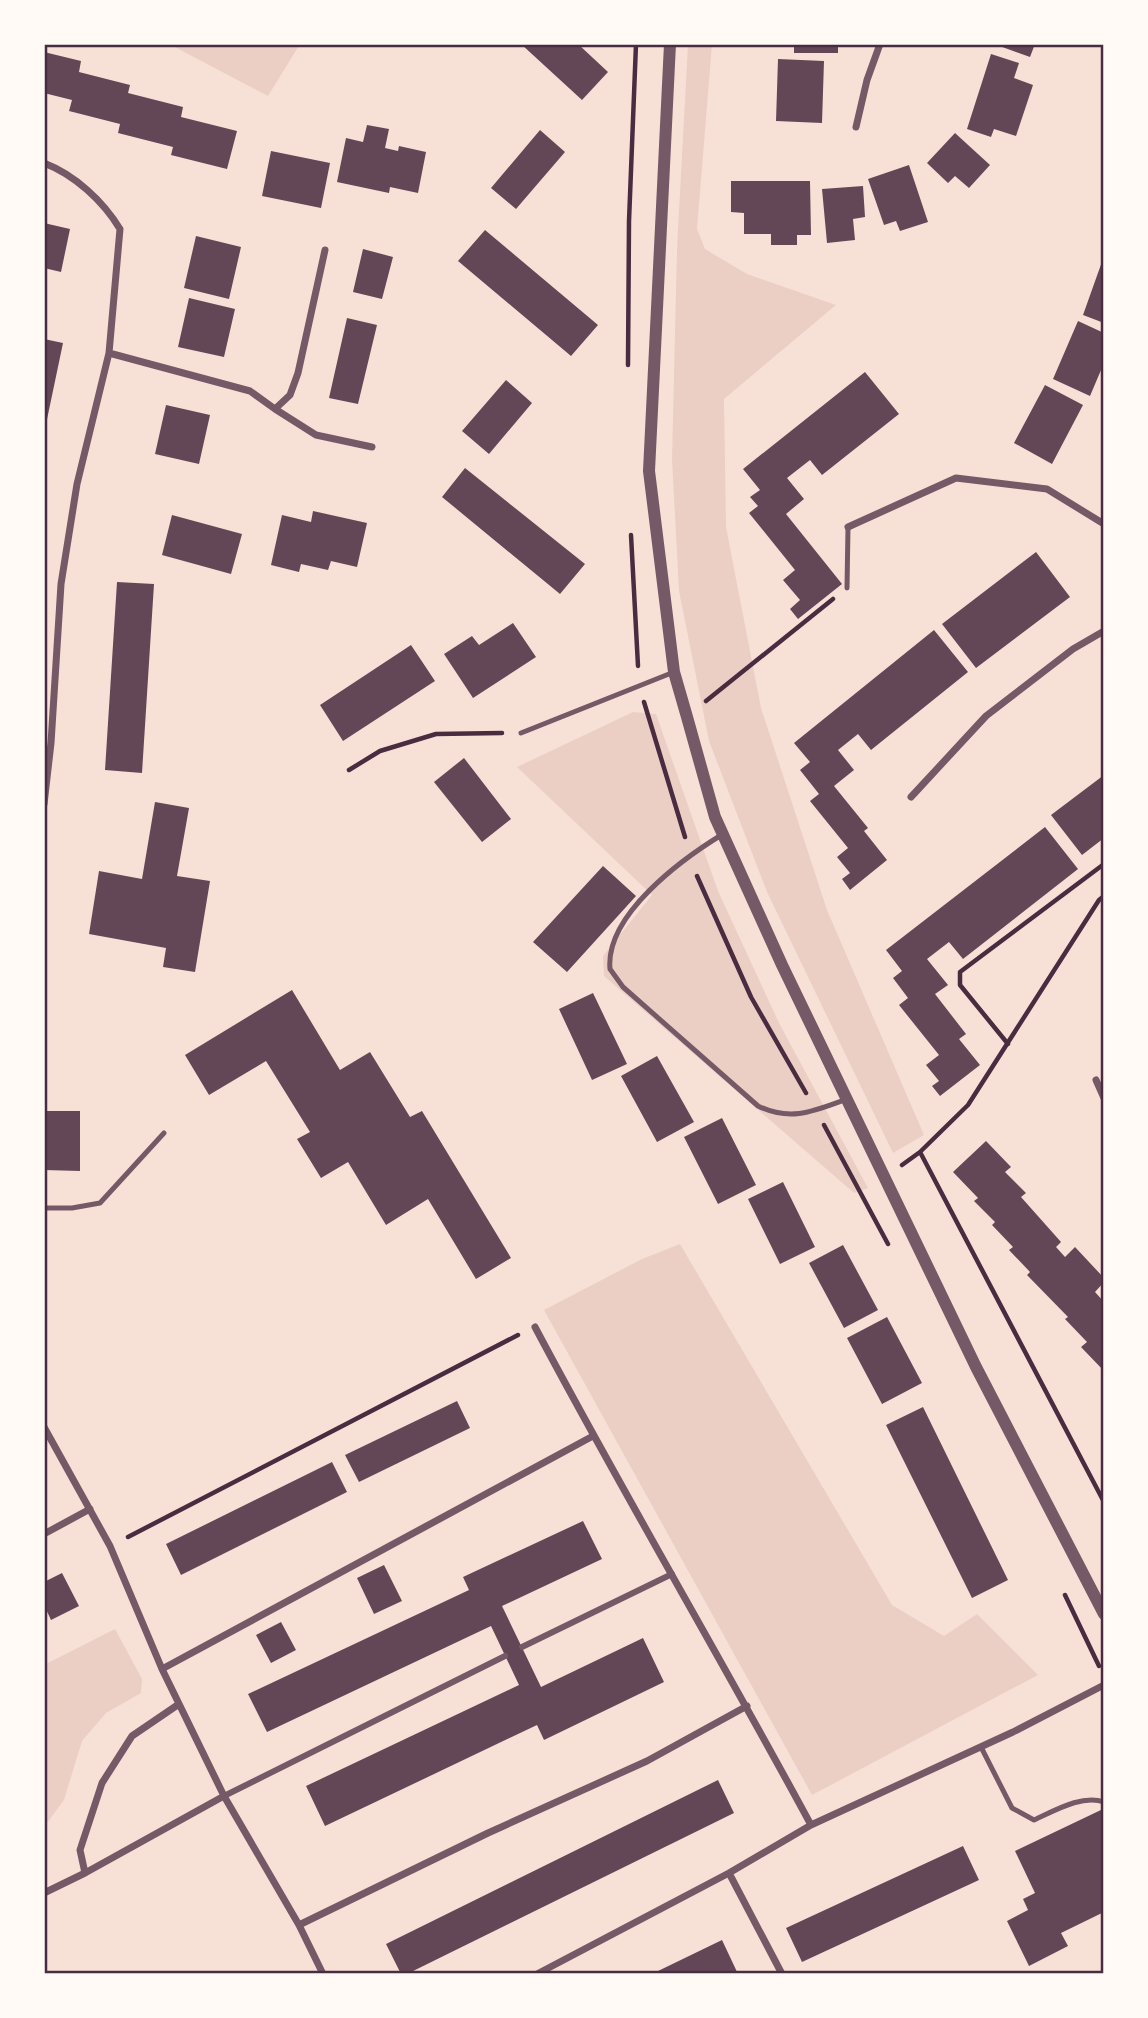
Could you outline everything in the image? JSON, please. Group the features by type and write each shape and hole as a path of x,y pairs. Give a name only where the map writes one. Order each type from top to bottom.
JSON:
{"street":[{"path":"670,44 649,471 674,672 715,817 782,965 976,1367 1104,1614"},
{"path":"856,127 867,80 880,44"},
{"path":"44,163 82,186 110,212 120,229 108,353 77,484 61,584 51,743 44,804"},
{"path":"275,409 290,395 298,373 325,250"},
{"path":"108,353 250,391 316,435 372,447"},
{"path":"848,527 956,478 1047,489 1104,524"},
{"path":"911,797 986,716 1073,649 1104,631"},
{"path":"1096,1080 1104,1098"},
{"path":"535,1327 593,1436 747,1706 811,1825"},
{"path":"44,1427 110,1546 162,1669 224,1796 299,1926 323,1974"},
{"path":"162,1669 593,1436"},
{"path":"44,1534 90,1509"},
{"path":"522,1647 672,1574"},
{"path":"44,1893 224,1796 505,1656"},
{"path":"537,1974 729,1873 811,1825 1104,1685"},
{"path":"85,1873 80,1850 102,1783 132,1736 179,1704"},
{"path":"299,1926 488,1833 647,1761 747,1706"},
{"path":"729,1873 782,1974"}],"lane":[{"path":"848,527 848,587"},
{"path":"521,733 674,672"},
{"path":"723,834 690,854 625,919 611,948 610,969 624,986 758,1106 774,1114 794,1114 847,1099"},
{"path":"44,1208 72,1208 100,1203 164,1133"},
{"path":"981,1746 1012,1808 1034,1820 1069,1805 1096,1799 1104,1802"}],"path":[{"path":"628,372 629,220 636,44"},
{"path":"630,522 639,685 696,873 751,997 894,1254"},
{"path":"687,717 848,587"},
{"path":"349,770 380,751 436,734 521,733"},
{"path":"1008,1044 960,985 960,972 1104,864"},
{"path":"884,1177 920,1153 968,1105 1104,896"},
{"path":"920,1153 1104,1502"},
{"path":"110,1546 535,1327"},
{"path":"1063,1590 1104,1676"}],"shaded area":[{"path":"169,44 300,44 268,96"},
{"path":"688,44 712,44 697,229 705,249 747,274 836,305 724,399 726,527 761,708 827,910 924,1135 893,1153 767,892 709,741 679,591 672,459 677,248"},
{"path":"633,712 656,714 718,891 779,1023 868,1188 854,1193 604,976 603,956 652,895 517,767"},
{"path":"680,1244 892,1605 944,1636 977,1614 1038,1675 812,1795 544,1310 642,1259"},
{"path":"115,1629 142,1679 141,1693 106,1713 82,1741 64,1800 44,1827 44,1665"}],"building":[{"path":"521,44 578,44 608,72 582,100"},
{"path":"794,44 838,44 838,53 794,53"},
{"path":"994,44 1035,44 1030,57"},
{"path":"44,52 81,61 79,72 130,85 128,93 183,107 181,117 237,131 227,169 171,155 173,147 118,133 120,124 69,111 72,100 44,93"},
{"path":"991,54 1019,63 1014,78 1033,85 1016,136 994,129 991,137 967,129"},
{"path":"778,59 824,61 822,123 776,121"},
{"path":"367,125 389,129 385,148 398,151 399,146 426,152 418,193 390,187 389,193 337,182 346,138 363,142"},
{"path":"540,130 565,152 516,209 491,188"},
{"path":"955,133 990,165 969,188 955,176 948,183 927,163"},
{"path":"271,151 330,163 321,208 262,196"},
{"path":"909,165 928,222 900,231 896,221 884,225 868,179"},
{"path":"731,181 810,181 811,235 797,235 797,245 771,245 771,234 744,234 744,213 731,212"},
{"path":"863,186 865,217 853,219 855,240 827,243 822,189"},
{"path":"44,223 70,229 61,272 44,268"},
{"path":"485,230 598,325 571,356 458,261"},
{"path":"196,236 241,247 229,299 184,288"},
{"path":"363,249 393,257 382,299 353,292"},
{"path":"1104,256 1104,323 1083,315"},
{"path":"189,298 235,309 224,357 178,347"},
{"path":"347,318 377,325 358,404 329,398"},
{"path":"1078,321 1104,333 1104,363 1090,396 1053,379"},
{"path":"44,339 63,343 45,429 44,429"},
{"path":"865,372 899,414 822,475 810,460 787,478 804,499 786,514 842,584 798,619 790,609 800,600 783,580 795,570 749,513 758,506 750,497 760,490 743,469"},
{"path":"506,380 532,403 489,454 462,431"},
{"path":"1045,385 1083,405 1052,464 1014,443"},
{"path":"166,405 210,415 199,464 155,454"},
{"path":"465,468 585,564 560,594 442,497"},
{"path":"313,511 367,523 357,567 331,561 328,570 301,564 299,572 271,565 282,515 311,522"},
{"path":"172,515 242,534 231,574 162,555"},
{"path":"1036,552 1070,597 976,668 942,624"},
{"path":"117,582 154,584 142,773 105,770"},
{"path":"513,623 536,657 473,698 444,654 472,636 479,645"},
{"path":"934,630 968,672 871,750 858,734 838,750 854,770 834,786 868,828 864,831 887,860 850,890 842,879 850,873 837,857 848,848 810,801 819,794 800,770 810,762 794,743"},
{"path":"411,645 435,681 343,741 320,705"},
{"path":"464,758 511,819 482,842 434,782"},
{"path":"1104,775 1104,838 1082,855 1051,815"},
{"path":"155,802 189,808 177,876 210,881 195,972 163,967 166,948 89,934 99,871 142,879"},
{"path":"1045,827 1078,869 963,959 949,942 927,959 948,985 935,994 966,1034 959,1039 980,1065 940,1096 932,1086 939,1081 926,1065 939,1055 899,1005 908,998 893,978 902,971 886,950"},
{"path":"603,866 636,896 567,972 533,942"},
{"path":"292,990 340,1070 370,1052 410,1117 422,1111 511,1258 476,1279 428,1199 386,1225 348,1162 321,1178 297,1139 310,1132 266,1061 209,1095 185,1055"},
{"path":"593,993 627,1064 592,1080 559,1009"},
{"path":"657,1056 694,1122 657,1142 621,1076"},
{"path":"44,1111 80,1111 80,1171 44,1170"},
{"path":"722,1118 756,1185 718,1204 684,1137"},
{"path":"986,1141 1011,1167 1005,1172 1026,1193 1021,1197 1061,1242 1056,1247 1065,1257 1075,1247 1104,1278 1104,1282 1095,1292 1104,1302 1104,1371 1081,1347 1087,1342 1065,1319 1068,1317 1027,1275 1030,1272 1009,1250 1013,1247 992,1225 995,1222 974,1201 978,1198 953,1172"},
{"path":"783,1182 815,1247 780,1264 748,1199"},
{"path":"843,1245 878,1310 844,1328 809,1263"},
{"path":"887,1317 922,1383 882,1404 847,1338"},
{"path":"457,1401 470,1428 359,1482 345,1455"},
{"path":"923,1407 1008,1580 972,1598 886,1425"},
{"path":"332,1462 347,1492 181,1575 166,1544"},
{"path":"583,1521 602,1559 502,1606 541,1687 643,1638 664,1682 544,1740 537,1725 325,1826 306,1786 519,1685 491,1626 267,1732 248,1694 469,1590 463,1577"},
{"path":"384,1565 402,1601 374,1614 357,1578"},
{"path":"62,1573 79,1606 51,1620 44,1605 44,1582"},
{"path":"281,1622 296,1650 271,1663 256,1635"},
{"path":"718,1780 734,1813 407,1974 401,1974 386,1944"},
{"path":"1103,1809 1104,1912 1061,1933 1068,1946 1029,1966 1007,1921 1028,1910 1023,1899 1035,1893 1015,1851"},
{"path":"963,1846 979,1880 802,1962 786,1928"},
{"path":"722,1940 738,1974 660,1974 658,1971"}]}
